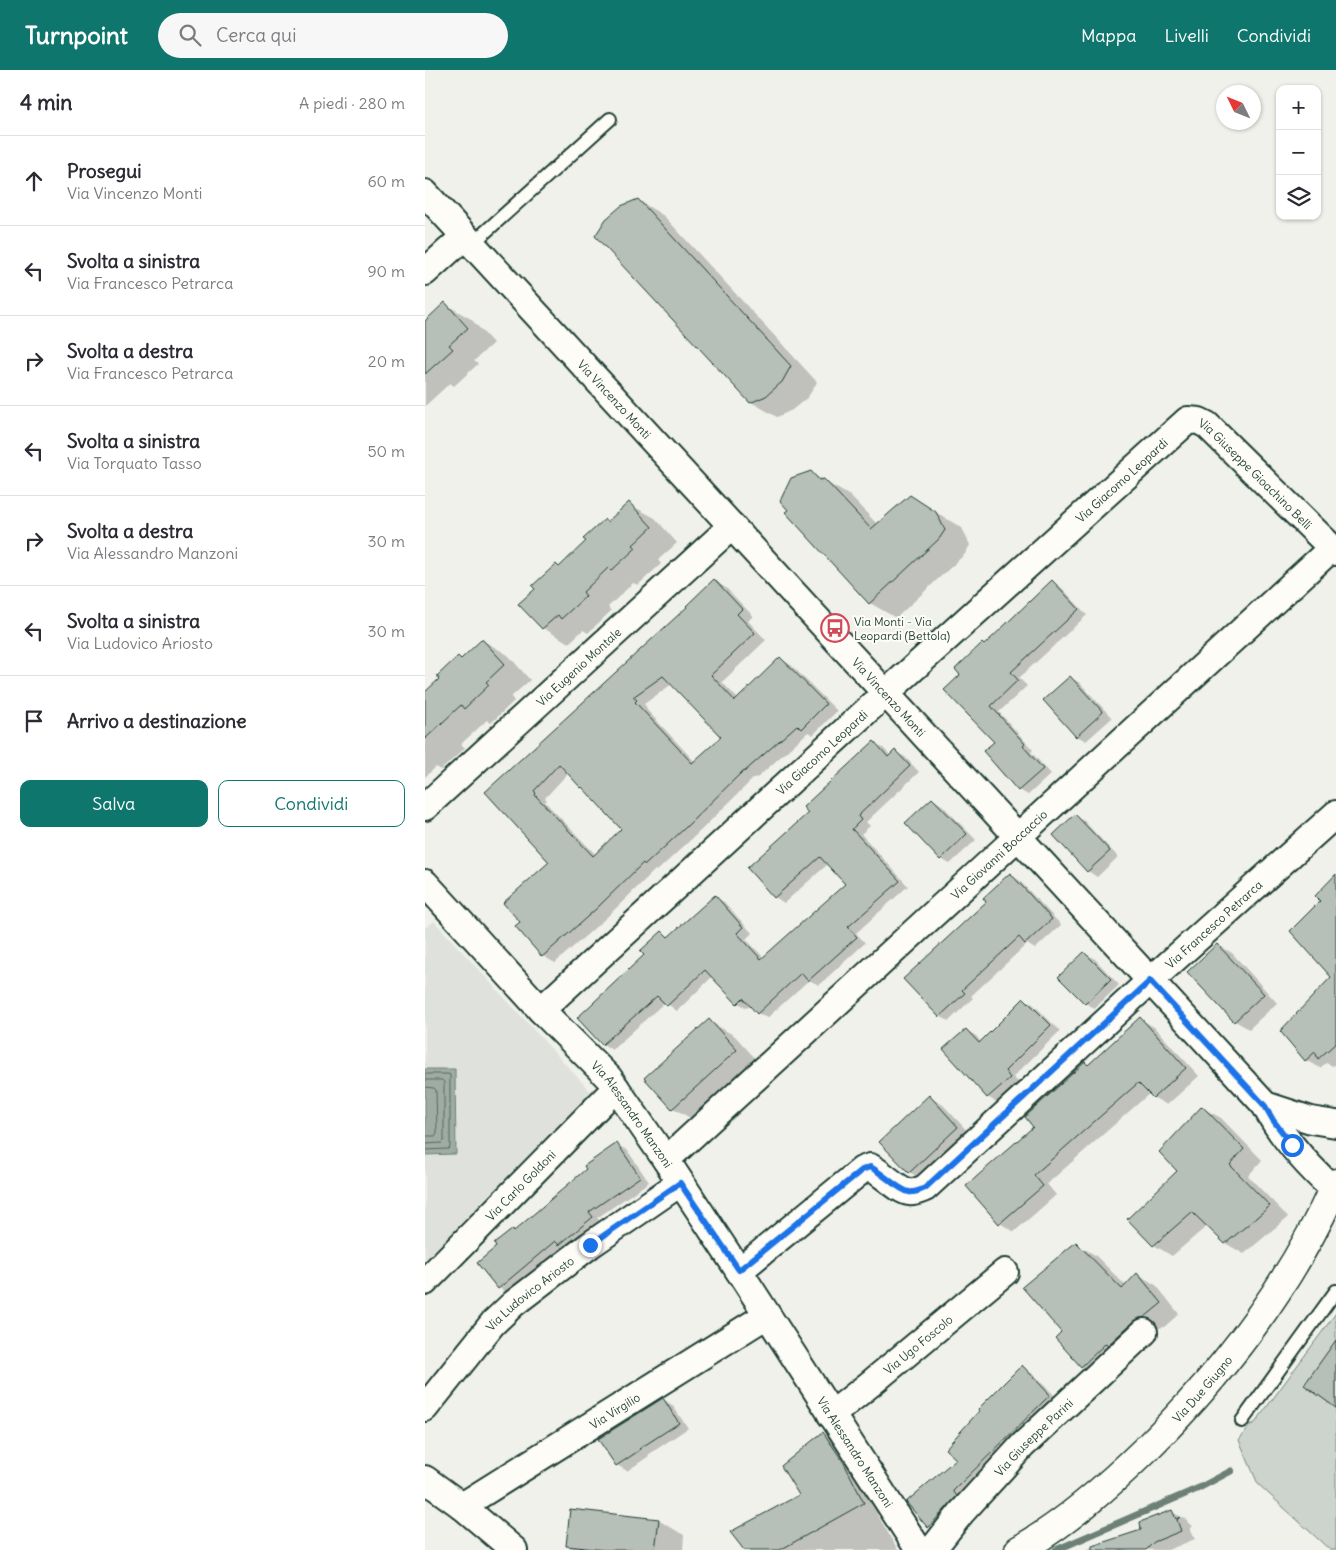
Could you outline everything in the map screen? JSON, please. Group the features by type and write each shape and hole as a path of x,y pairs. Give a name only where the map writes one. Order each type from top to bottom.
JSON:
{"main road":[{"name":"Via Due Giugno","path":"1019,1550 1075,1512 1111,1482 1157,1438 1211,1381 1276,1294 1308,1240 1335,1188"}],"street":[{"name":"Via Vincenzo Monti","path":"425,193 1265,1106 1292,1145 1319,1176 1335,1188"},
{"path":"425,272 468,240"},
{"name":"Via Giuseppe Gioachino Belli","path":"1193,420 1213,431 1334,550"},
{"name":"Via Giacomo Leopardi","path":"541,1010 885,693 1185,422 1193,420"},
{"name":"Via Eugenio Montale","path":"425,807 732,526"},
{"name":"Via Giovanni Boccaccio","path":"666,1160 1017,837 1334,550"},
{"name":"Via Francesco Petrarca","path":"739,1270 862,1170 870,1167 879,1171 909,1192 916,1192 925,1188 1150,981 1336,814"},
{"name":"Via Alessandro Manzoni","path":"425,883 541,1010 609,1078 739,1270 919,1550"},
{"name":"Via Carlo Goldoni","path":"425,1282 616,1088"},
{"path":"1265,1106 1311,1120 1336,1124"},
{"name":"Via Ludovico Ariosto","path":"425,1408 493,1323 513,1304 590,1245 680,1183"},
{"name":"Via Ugo Foscolo","path":"831,1415 1005,1272"},
{"name":"Via Virgilio","path":"462,1506 767,1315"},
{"name":"Via Giuseppe Parini","path":"932,1550 961,1513 1023,1445 1144,1332"},
{"path":"425,1479 462,1506 514,1550"}],"lane":[{"path":"468,240 610,119"},
{"path":"1242,1421 1336,1291"}],"shaded area":[{"path":"434,921 591,1092 425,1265 425,928"},
{"path":"1336,1313 1336,1550 1330,1550 1258,1484 1239,1440 1250,1425 1255,1423"}],"water":[{"path":"425,1069 455,1069 456,1154 425,1155"}],"building":[{"path":"638,199 791,366 782,382 766,396 750,403 595,236 606,219 621,206"},
{"path":"445,302 468,328 449,345 453,349 425,374 425,321"},
{"path":"811,471 819,480 824,479 871,529 910,495 936,512 945,530 939,539 869,604 785,512 788,510 780,501 791,478"},
{"path":"629,502 652,527 633,545 636,548 611,571 608,568 583,592 586,596 561,619 558,615 542,629 518,604 535,589 532,586 556,564 559,567 586,541 583,539 605,519 607,522"},
{"path":"714,579 742,609 737,614 755,633 711,675 735,701 780,657 826,704 801,729 797,725 743,771 685,828 645,865 643,863 596,909 542,957 515,926 520,922 503,903 549,862 485,792","holes":["663,676 721,737 692,763 635,702 637,700 633,697","559,764 621,829 593,856 535,795 534,791"]},
{"path":"1052,580 1079,609 1011,672 1018,680 991,706 1025,744 1023,746 1043,769 1018,791 983,751 994,742 944,690 960,675 955,669 982,643 984,645"},
{"path":"482,639 505,664 486,682 489,685 464,709 461,705 425,739 425,692 439,679 437,676 458,656 461,659"},
{"path":"1070,676 1103,712 1076,737 1043,700"},
{"path":"874,741 888,757 895,750 910,766 858,816 861,820 852,829 900,881 848,927 857,937 808,981 801,973 757,1014 743,998 737,1004 705,970 667,1006 657,996 602,1045 577,1018 644,955 640,951 662,931 668,937 715,895 743,927 737,933 761,959 845,884 820,857 774,898 747,868 808,813 803,807"},
{"path":"932,798 967,834 940,860 905,823"},
{"path":"1075,814 1110,851 1087,872 1053,835"},
{"path":"1010,873 1052,919 1025,944 1019,937 962,990 965,993 939,1017 903,979 986,902 983,898"},
{"path":"1336,874 1336,1043 1318,1059 1315,1052 1305,1061 1280,1031 1331,977 1290,931 1320,901 1315,896"},
{"path":"1217,944 1264,994 1234,1022 1187,972"},
{"path":"1084,952 1111,979 1085,1004 1058,977"},
{"path":"1024,998 1051,1025 1005,1071 1010,1078 987,1098 943,1049 966,1029 979,1043"},
{"path":"1140,1017 1186,1068 1153,1098 1138,1083 1034,1175 1043,1186 999,1224 966,1186 1033,1127 1025,1117 1085,1062 1088,1065"},
{"path":"709,1019 737,1050 672,1109 644,1078"},
{"path":"929,1095 958,1127 909,1173 879,1142"},
{"path":"1202,1106 1244,1149 1230,1165 1270,1206 1225,1244 1192,1212 1153,1246 1127,1219 1177,1171 1159,1152"},
{"path":"617,1143 640,1177 589,1212 593,1217 559,1245 555,1241 498,1289 477,1263 496,1247 494,1244 513,1229 514,1231 586,1169 584,1166"},
{"path":"1076,1242 1122,1289 1137,1273 1162,1303 1145,1317 1134,1321 1108,1345 1106,1343 1081,1367 1055,1338 1061,1332 1022,1287"},
{"path":"1336,1340 1336,1408 1304,1385"},
{"path":"1022,1365 1050,1395 953,1491 957,1496 928,1528 906,1502 956,1459 945,1449 979,1411 978,1409"},
{"path":"663,1398 679,1423 616,1466 598,1439"},
{"path":"823,1432 844,1463 864,1503 780,1550 744,1550 730,1532 799,1495 781,1466"},
{"path":"570,1509 659,1519 655,1550 605,1550 566,1546"},
{"path":"1172,1510 1176,1519 1180,1517 1177,1520 1181,1531 1154,1542 1146,1550 1092,1550 1092,1546 1141,1530 1140,1522"}],"waterway":[{"path":"1056,1550 1199,1488 1231,1471"}],"place":[{"name":"Via Monti - Via Leopardi (Bettola)","path":"835,628"}],"route":[{"path":"590,1245 680,1183 739,1270 862,1170 870,1167 879,1171 909,1192 916,1192 925,1188 1150,981 1265,1106 1292,1145"}]}
